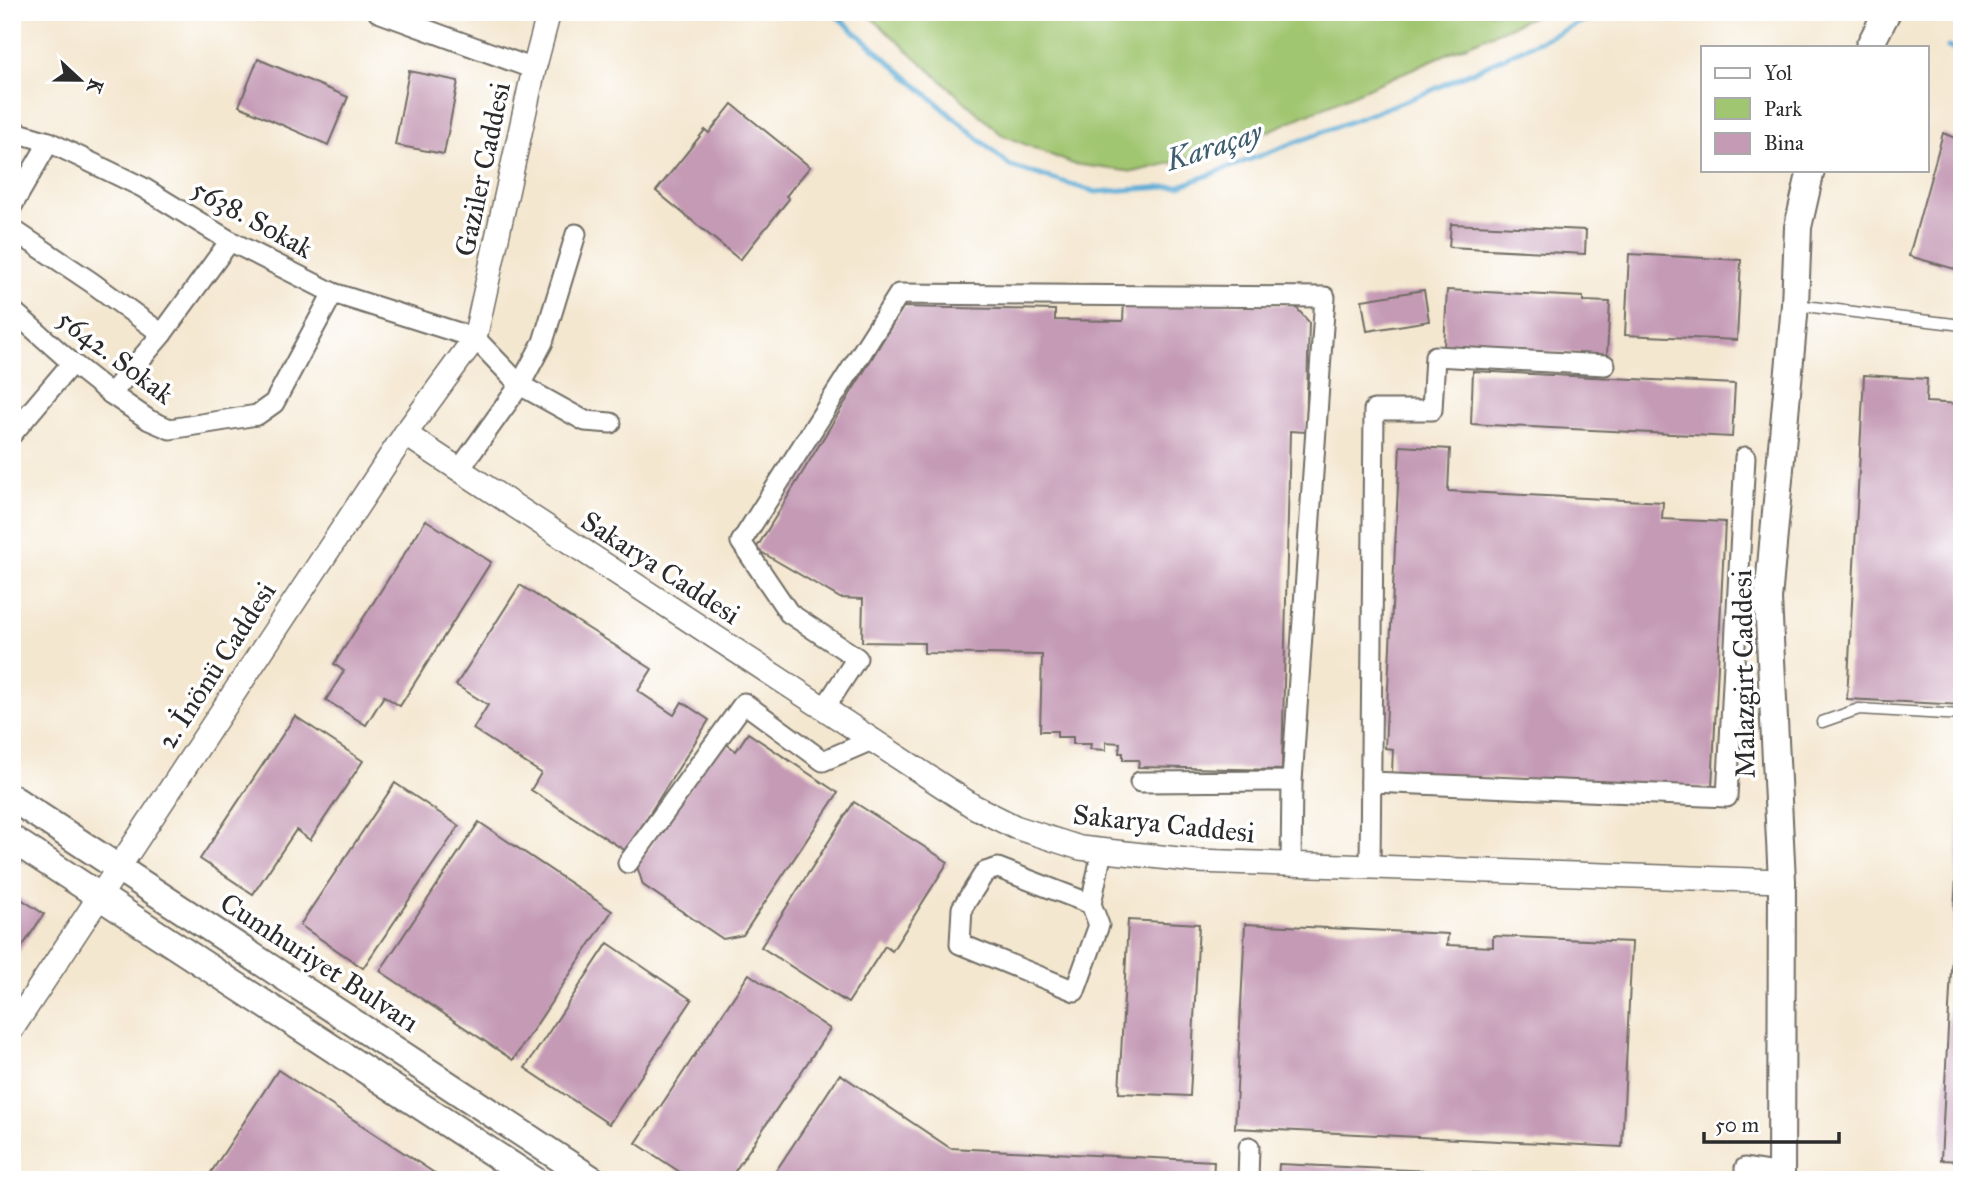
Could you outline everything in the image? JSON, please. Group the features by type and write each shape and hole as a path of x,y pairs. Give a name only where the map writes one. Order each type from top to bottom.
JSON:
{"main road":[{"path":"1869,46 1886,12"},
{"name":"Malazgirt Caddesi","path":"1781,1177 1782,881 1768,599 1794,305 1798,227 1811,172"},
{"name":"Cumhuriyet Bulvarı","path":"12,798 593,1180"},
{"path":"12,839 534,1180"}],"street":[{"path":"378,12 534,69"},
{"name":"Gaziler Caddesi","path":"475,338 549,12"},
{"name":"5638. Sokak","path":"12,131 49,142 142,187 230,241 333,293 475,338"},
{"path":"12,206 49,142"},
{"path":"12,229 162,334"},
{"path":"459,470 520,385 542,342 576,234"},
{"path":"111,394 162,334 230,241"},
{"name":"5642. Sokak","path":"12,310 111,394 149,420 170,429 257,415 274,403 333,293"},
{"path":"824,709 857,659 789,613 741,542 899,294 1325,297 1292,781 1291,865"},
{"path":"475,338 520,385 585,422 611,423"},
{"name":"2. İnönü Caddesi","path":"12,1029 405,434 475,338"},
{"path":"1370,868 1374,410 1432,410 1435,356 1605,365"},
{"path":"12,435 72,363"},
{"name":"Sakarya Caddesi","path":"405,434 973,806 1015,827 1080,848 1196,861 1782,881"},
{"path":"1371,782 1727,797 1745,457"},
{"path":"628,863 744,703 823,761 872,740"},
{"path":"1140,782 1292,781"},
{"path":"1091,905 998,868 985,872 962,908 960,944 1075,991 1099,925 1091,905 1102,851"},
{"path":"1248,1180 1249,1147"},
{"path":"1745,1180 1745,1168 1781,1177"}],"lane":[{"path":"1794,305 1962,325"},
{"path":"1822,722 1859,709 1962,715"}],"green space":[{"path":"865,12 1543,12 1225,150 1134,172 1073,164 1002,135"}],"building":[{"path":"258,59 348,97 328,145 239,106"},
{"path":"409,71 458,81 444,154 395,145"},
{"path":"732,104 810,167 786,196 789,199 740,260 656,191 705,130 709,133"},
{"path":"1943,133 1962,141 1962,271 1909,256"},
{"path":"1451,224 1586,230 1585,254 1449,247"},
{"path":"1629,254 1741,260 1737,340 1625,335"},
{"path":"1424,290 1429,321 1367,331 1362,300"},
{"path":"1447,290 1583,297 1583,301 1610,302 1607,355 1444,347"},
{"path":"1124,301 1294,305 1309,322 1306,432 1290,431 1282,770 1138,767 1139,760 1123,760 1123,753 1119,753 1120,743 1106,742 1106,750 1090,749 1091,744 1073,744 1073,737 1057,737 1057,731 1040,731 1042,655 924,653 924,643 862,642 863,599 840,598 756,549 903,307 1055,310 1055,320 1123,321"},
{"path":"1473,371 1735,384 1732,437 1471,424"},
{"path":"1864,375 1927,379 1926,402 1962,404 1962,705 1847,699"},
{"path":"1400,446 1450,449 1448,491 1663,502 1662,519 1725,522 1712,788 1392,773 1393,749 1385,748"},
{"path":"426,520 491,562 400,706 384,696 366,725 326,700 344,671 334,664"},
{"path":"520,585 652,669 638,691 674,715 682,702 709,720 626,851 531,790 541,773 473,729 488,705 456,685"},
{"path":"295,716 363,761 310,840 296,830 253,894 200,859"},
{"path":"748,733 838,793 743,935 723,939 643,885 637,866 721,740 736,751"},
{"path":"395,783 459,826 363,968 300,925"},
{"path":"1962,801 1962,1161 1941,1160"},
{"path":"854,802 948,862 892,951 885,946 848,1003 761,947"},
{"path":"479,822 612,911 513,1060 380,971"},
{"path":"12,893 44,914 12,962"},
{"path":"1128,920 1199,924 1190,1096 1119,1093"},
{"path":"1245,924 1448,934 1447,945 1493,947 1493,936 1632,942 1622,1147 1235,1128"},
{"path":"608,943 692,1000 609,1124 525,1068"},
{"path":"749,974 830,1029 729,1180 692,1180 636,1143"},
{"path":"278,1070 445,1180 206,1180"},
{"path":"840,1074 950,1148 1214,1161 1213,1180 770,1180"},
{"path":"1279,1164 1537,1176 1537,1180 1278,1180"}],"waterway":[{"name":"Karaçay","path":"832,12 1010,166 1096,192 1180,186 1428,92 1603,12"},
{"name":"Karaçay","path":"1948,47 1962,53"}]}
